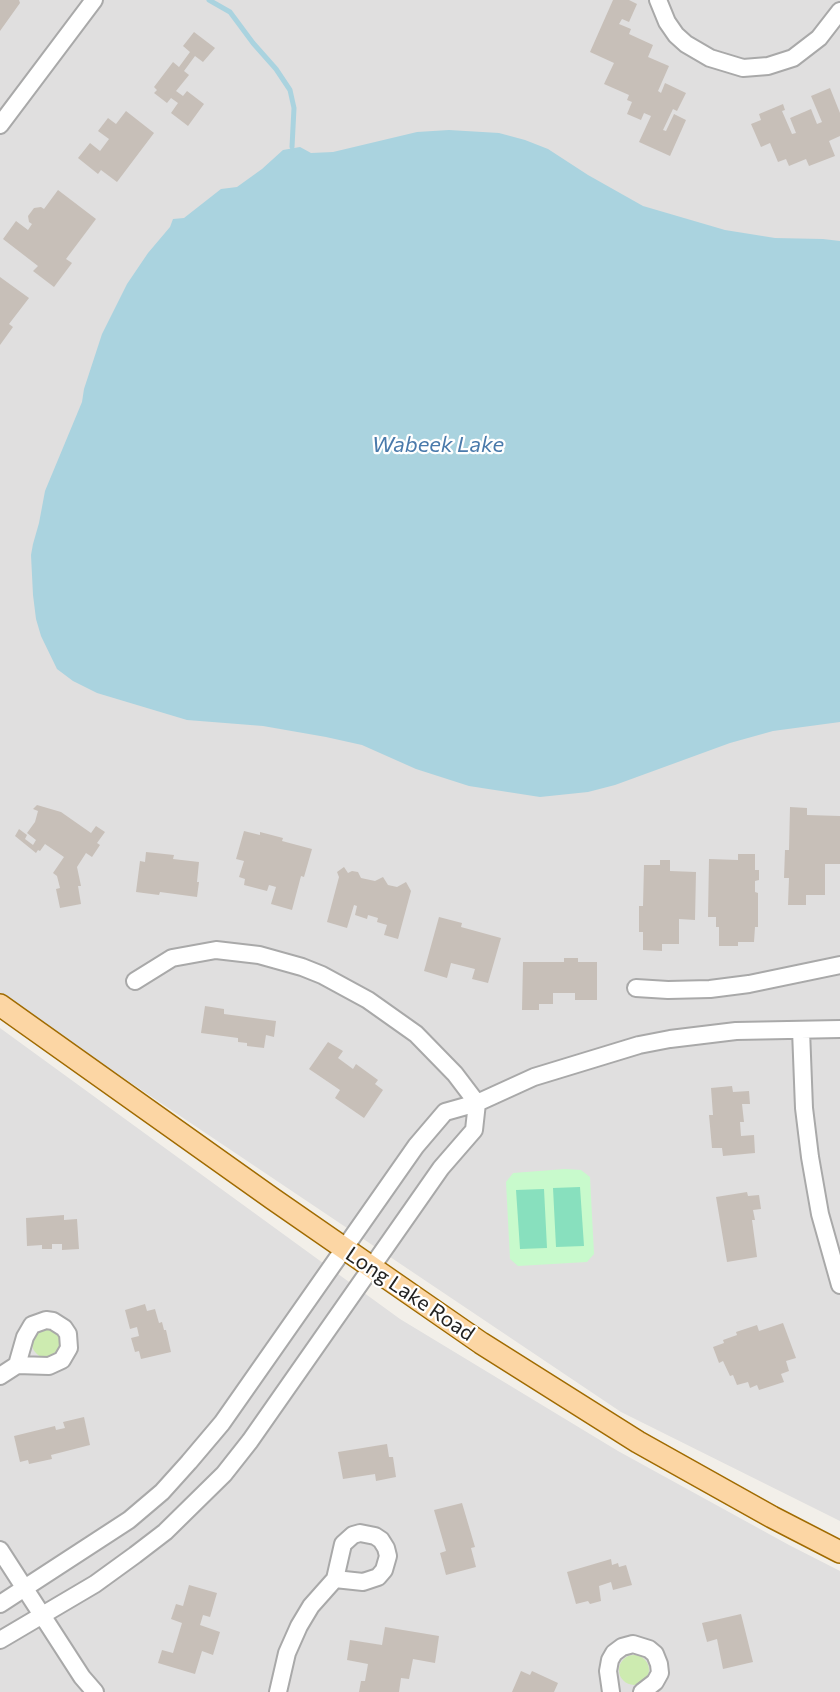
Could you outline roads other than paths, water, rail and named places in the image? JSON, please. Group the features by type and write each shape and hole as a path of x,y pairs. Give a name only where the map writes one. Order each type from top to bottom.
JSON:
{"main road":[{"name":"Long Lake Road","path":"0,1005 371,1268 481,1343 595,1417 752,1506 840,1552"}],"street":[{"path":"0,125 94,0"},
{"path":"658,0 667,22 686,44 710,58 743,68 768,66 793,58 819,38 840,11"},
{"path":"0,1640 95,1584 135,1555 165,1532 224,1474 250,1441 441,1168 474,1130 477,1103 455,1074 416,1034 368,1000 322,975 259,955 216,950 172,958 155,966 135,981"},
{"path":"636,988 668,990 720,988 840,966"},
{"path":"0,1604 129,1521 162,1492 222,1423 430,1127 445,1112 477,1103 534,1077 639,1045 726,1032 840,1029"},
{"path":"801,1030 804,1108 810,1157 820,1214 840,1285"},
{"path":"0,1376 17,1365"},
{"path":"0,1550 94,1692"},
{"path":"278,1692 287,1653 299,1626 311,1606 335,1579"},
{"path":"611,1692 608,1671 610,1660 614,1653 622,1647 633,1644 649,1649 655,1654 659,1664 660,1673 655,1682 642,1692"}],"water":[{"name":"Wabeek Lake","path":"449,130 499,133 525,140 548,149 643,206 725,230 775,238 840,241 840,722 773,731 730,743 615,785 588,792 540,797 469,786 416,769 362,745 326,737 263,726 187,720 97,693 73,681 57,669 41,636 36,619 31,555 33,544 45,491 82,402 102,334 127,284 148,253 170,227 173,219 184,218 221,189 237,187 283,150 300,147 311,153 333,152 417,132"}],"waterway":[{"path":"209,0 230,12 290,90 294,108 292,147"}]}
